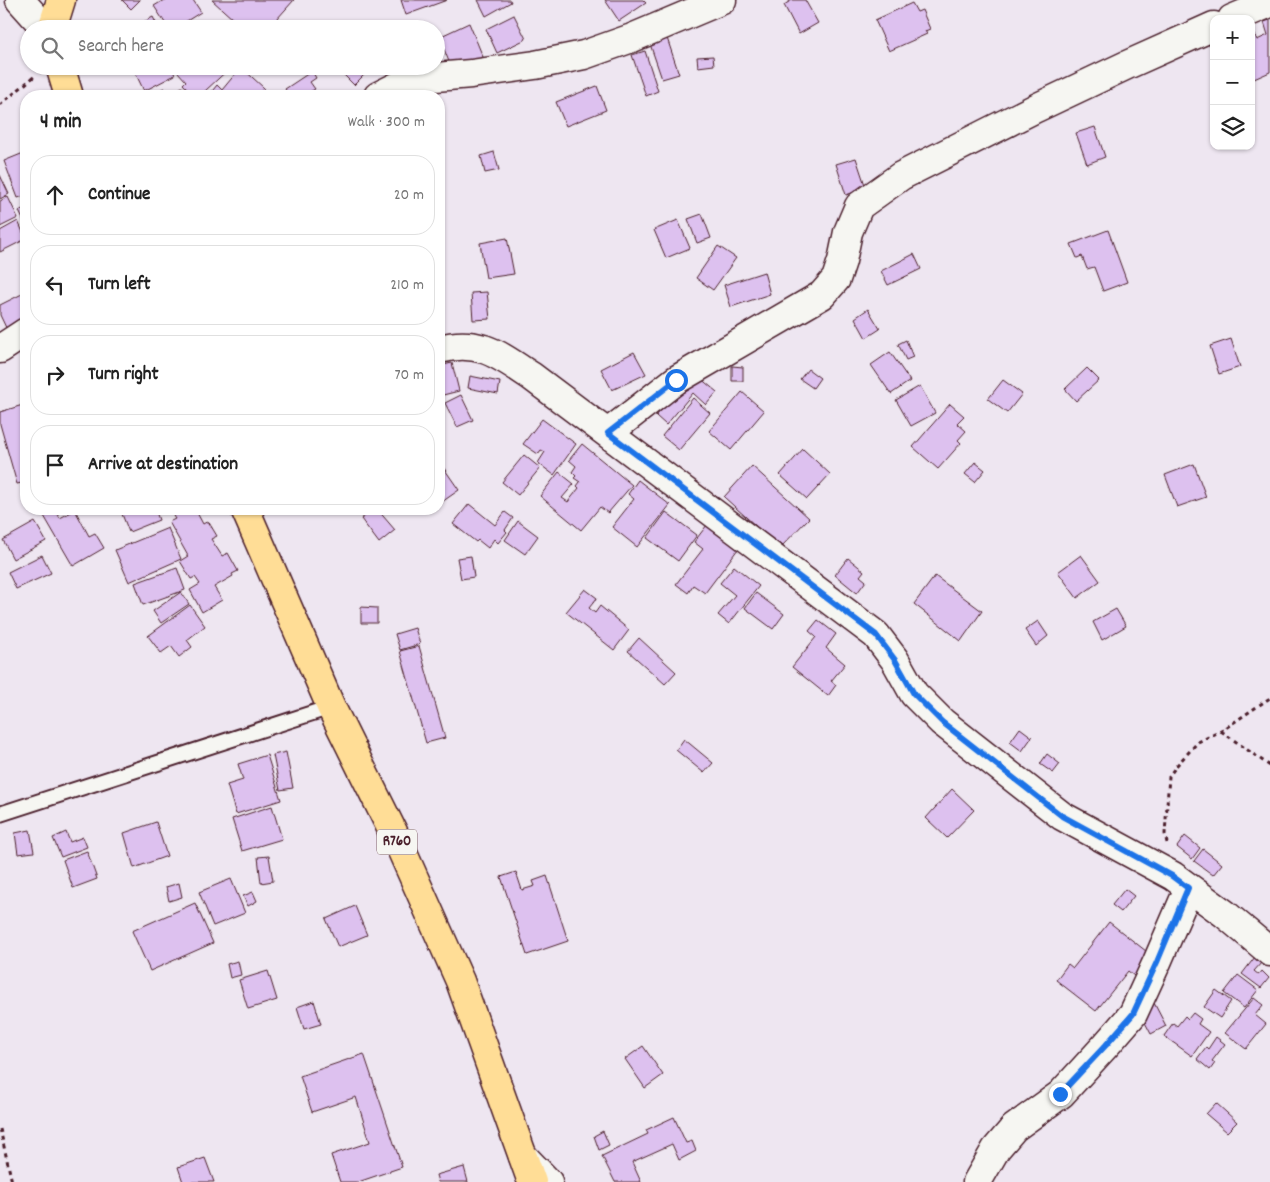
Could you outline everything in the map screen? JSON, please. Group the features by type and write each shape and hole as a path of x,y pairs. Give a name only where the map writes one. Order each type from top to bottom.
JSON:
{"main road":[{"path":"55,20 61,0"},
{"path":"54,75 65,90"},
{"name":"R760","path":"248,515 331,707 398,842 460,981 532,1182"}],"street":[{"path":"20,0 38,20"},
{"path":"390,90 412,79 471,74 535,65 584,55 632,38 722,0"},
{"path":"1242,15 1270,3"},
{"path":"608,433 676,380 822,295 836,279 848,232 859,206 902,176 1127,64 1210,28"},
{"path":"0,349 20,336"},
{"path":"445,348 464,345 480,347 498,355 531,376 876,635 895,660 914,694 942,722 994,763 1062,816 1180,882 1225,914 1270,952"},
{"path":"977,1182 996,1149 1014,1128 1060,1094 1133,1014 1157,962 1180,882"},
{"path":"523,1156 548,1182"}],"lane":[{"path":"0,814 331,707"}],"path":[{"path":"21,90 42,75"},
{"path":"0,105 20,91"},
{"path":"1180,882 1165,834 1169,776 1198,742 1221,731 1270,698"},
{"path":"1221,731 1270,766"},
{"path":"0,1129 12,1182"}],"building":[{"path":"122,0 140,0 131,9"},
{"path":"164,0 193,0 201,12 188,20 163,20 154,6"},
{"path":"212,0 294,0 276,20 234,20"},
{"path":"401,0 447,0 406,15"},
{"path":"478,0 510,0 511,2 486,16"},
{"path":"605,0 643,0 646,3 619,21"},
{"path":"792,0 805,0 818,23 799,34 784,5"},
{"path":"912,3 917,12 922,10 930,29 925,31 927,34 889,51 875,20"},
{"path":"514,15 526,39 497,53 486,29"},
{"path":"1270,20 1270,72 1255,79 1255,36 1257,40 1268,35 1264,22"},
{"path":"469,23 483,57 452,69 445,52 445,34"},
{"path":"666,35 679,74 662,79 649,41"},
{"path":"645,51 658,91 646,96 632,55"},
{"path":"713,56 714,65 698,67 697,57"},
{"path":"136,75 175,75 146,90 144,90"},
{"path":"181,75 222,75 206,90 188,90 183,84 186,81"},
{"path":"234,75 250,75 264,88 262,90 222,90"},
{"path":"306,75 314,75 316,78 310,82 315,89 313,90 285,89"},
{"path":"344,75 364,75 354,85"},
{"path":"406,75 406,77 387,76"},
{"path":"217,85 222,90 213,90"},
{"path":"597,86 606,110 566,126 556,102"},
{"path":"1095,127 1105,157 1087,164 1076,133"},
{"path":"494,152 499,170 485,173 481,156"},
{"path":"20,154 20,197 18,198 4,161"},
{"path":"856,158 866,188 846,195 836,164"},
{"path":"0,175 9,194 0,199"},
{"path":"8,197 18,218 0,227 0,201"},
{"path":"702,214 711,238 697,243 688,219"},
{"path":"678,220 690,248 666,258 654,230"},
{"path":"18,221 20,226 20,242 0,252 0,231"},
{"path":"1108,230 1127,282 1103,291 1094,267 1087,269 1082,256 1077,258 1071,244"},
{"path":"507,238 514,274 486,278 480,243"},
{"path":"718,246 736,258 713,290 696,278"},
{"path":"914,254 921,269 888,285 881,271"},
{"path":"764,272 770,294 731,307 724,285"},
{"path":"487,292 490,319 473,320 471,293"},
{"path":"20,295 20,328 9,334 0,315 0,305"},
{"path":"868,309 880,329 866,338 855,318"},
{"path":"1231,339 1240,367 1219,374 1210,346"},
{"path":"906,340 913,357 906,360 898,344"},
{"path":"634,352 646,374 612,390 601,369"},
{"path":"890,352 910,381 891,394 871,365"},
{"path":"452,363 459,391 445,394 445,365"},
{"path":"732,366 743,367 743,381 732,381"},
{"path":"1087,368 1099,380 1076,401 1065,389"},
{"path":"808,369 820,378 813,388 800,379"},
{"path":"694,373 717,392 706,405 693,393 666,425 656,416"},
{"path":"470,376 500,382 498,394 468,388"},
{"path":"1003,380 1022,394 1007,413 988,399"},
{"path":"920,386 935,413 911,426 896,400"},
{"path":"742,392 764,411 731,450 709,431"},
{"path":"461,395 473,420 457,427 445,403"},
{"path":"693,398 710,413 679,450 662,436"},
{"path":"950,404 964,416 957,423 966,431 958,440 961,443 938,469 913,447"},
{"path":"20,406 20,483 17,484 0,424 0,412"},
{"path":"542,419 576,444 554,475 538,463 545,452 541,450 538,454 523,444"},
{"path":"582,444 632,485 608,513 600,507 581,530 540,496 559,472 574,484 562,498 568,502 579,488 577,486 580,482 574,478 576,476 572,472 576,466 569,460"},
{"path":"803,449 830,474 807,499 780,475"},
{"path":"524,455 540,468 518,495 502,482"},
{"path":"975,462 985,470 975,482 965,474"},
{"path":"1194,464 1206,497 1177,507 1165,475"},
{"path":"752,466 809,518 780,548 724,497"},
{"path":"445,470 459,490 445,500"},
{"path":"638,480 670,505 637,547 612,527 634,499 628,494"},
{"path":"469,504 495,525 505,512 513,518 505,530 507,532 498,543 494,539 488,548 478,540 476,542 453,524"},
{"path":"666,512 697,535 678,561 647,538"},
{"path":"43,515 58,515 60,518 66,515 78,515 89,536 95,533 104,548 73,566"},
{"path":"122,515 157,515 159,520 129,532"},
{"path":"198,515 203,524 208,521 217,536 211,539 222,556 228,553 238,571 214,587 222,600 202,612 190,590 200,584 195,577 191,579 180,561 188,556 169,522 175,519 173,516"},
{"path":"366,515 382,515 395,530 379,543 361,519"},
{"path":"518,521 538,536 525,554 505,540"},
{"path":"35,522 46,541 13,559 3,540"},
{"path":"707,525 738,549 705,593 693,585 688,593 676,584 703,549 694,542"},
{"path":"168,528 181,559 129,582 115,550"},
{"path":"42,555 51,573 16,589 8,572"},
{"path":"1081,555 1100,581 1077,598 1058,572"},
{"path":"471,556 474,577 461,579 457,558"},
{"path":"848,558 864,571 860,576 866,581 857,593 835,575"},
{"path":"734,566 759,586 729,624 718,615 735,595 720,583"},
{"path":"177,568 185,590 143,605 135,583"},
{"path":"935,576 982,611 961,641 914,604"},
{"path":"585,589 597,598 589,608 595,613 600,606 629,630 614,650 566,612"},
{"path":"181,592 189,604 161,623 153,611"},
{"path":"756,593 784,614 773,629 745,608"},
{"path":"190,605 205,626 187,640 192,647 179,657 171,646 161,653 148,636"},
{"path":"361,607 377,608 377,623 361,623"},
{"path":"1116,609 1126,626 1102,640 1093,622"},
{"path":"818,620 836,634 826,648 845,664 831,681 836,685 828,696 792,667 816,637 809,631"},
{"path":"1038,621 1048,636 1036,646 1025,630"},
{"path":"415,628 420,644 400,650 395,634"},
{"path":"639,638 676,672 665,684 628,651"},
{"path":"419,646 445,738 426,743 400,651"},
{"path":"1020,728 1032,737 1022,751 1010,742"},
{"path":"684,739 713,763 704,773 676,750"},
{"path":"286,752 293,788 280,790 273,755"},
{"path":"1047,754 1060,764 1053,773 1040,764"},
{"path":"267,755 281,800 236,814 227,785 243,780 238,764"},
{"path":"952,789 974,810 947,838 926,818"},
{"path":"272,806 282,839 242,851 232,819"},
{"path":"156,822 167,856 134,868 124,833"},
{"path":"30,830 34,852 18,854 15,833"},
{"path":"66,832 70,842 83,837 87,847 61,857 53,838"},
{"path":"1185,836 1200,848 1192,859 1177,847"},
{"path":"1203,849 1222,864 1213,875 1194,861"},
{"path":"87,851 97,879 73,888 63,860"},
{"path":"269,856 273,881 261,883 258,857"},
{"path":"516,872 522,890 535,886 533,881 547,876 568,941 527,955 501,877"},
{"path":"231,879 245,913 213,926 199,892"},
{"path":"179,883 182,897 169,901 166,887"},
{"path":"1125,889 1134,896 1121,912 1112,905"},
{"path":"253,892 257,901 248,906 243,896"},
{"path":"195,903 213,943 150,971 132,931"},
{"path":"355,906 367,935 338,947 326,919"},
{"path":"1109,922 1151,955 1134,976 1128,971 1096,1011 1056,980 1068,964 1073,968"},
{"path":"1255,957 1262,962 1254,971 1259,975 1262,971 1269,978 1261,988 1242,974"},
{"path":"238,961 241,975 230,978 227,964"},
{"path":"268,971 277,1000 248,1009 239,980"},
{"path":"1238,975 1258,990 1244,1008 1224,993"},
{"path":"1216,990 1231,1001 1220,1018 1204,1007"},
{"path":"1254,998 1263,1005 1255,1015 1266,1024 1246,1049 1225,1033"},
{"path":"314,1001 321,1024 304,1029 297,1007"},
{"path":"1153,1001 1166,1026 1151,1034 1138,1009"},
{"path":"1193,1013 1201,1019 1198,1024 1209,1032 1192,1056 1164,1036 1173,1023 1177,1026 1185,1016 1188,1019"},
{"path":"1216,1037 1225,1044 1212,1061 1215,1063 1210,1070 1197,1059 1206,1047 1208,1049"},
{"path":"643,1046 663,1075 645,1088 625,1059"},
{"path":"364,1054 402,1167 358,1182 340,1182 331,1155 370,1142 356,1097 312,1112 300,1076"},
{"path":"1216,1103 1237,1122 1227,1132 1206,1114"},
{"path":"674,1117 686,1143 692,1141 696,1151 679,1160 672,1144 632,1162 641,1182 615,1182 602,1156 648,1134 646,1130"},
{"path":"603,1131 609,1145 599,1150 594,1136"},
{"path":"205,1158 214,1182 183,1182 178,1167"},
{"path":"464,1167 468,1182 438,1182 436,1175"}],"route":[{"path":"676,380 608,433 876,635 895,660 914,694 942,722 1062,816 1172,876 1188,888 1133,1014 1060,1094"}]}
